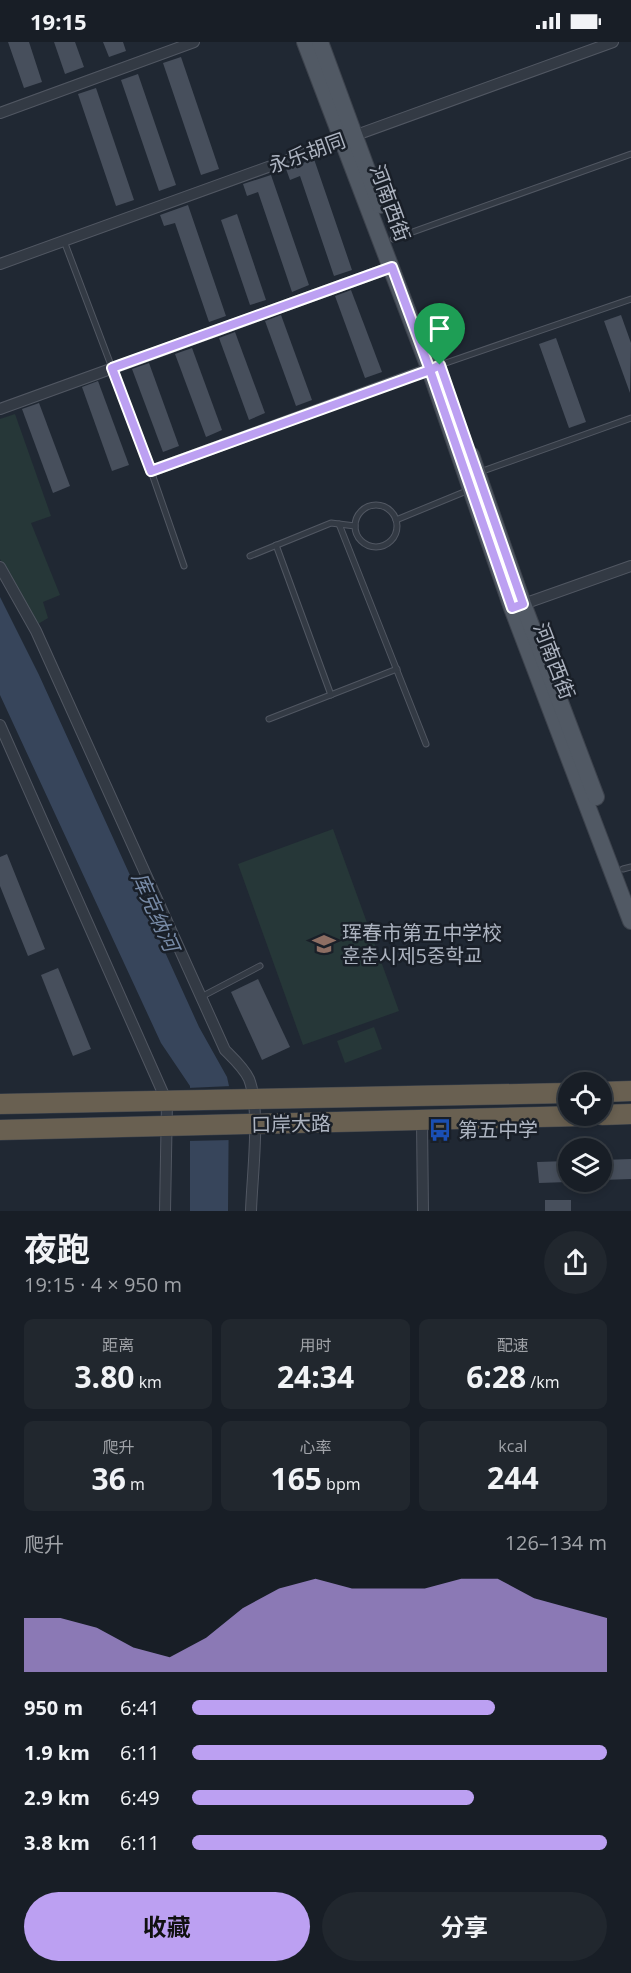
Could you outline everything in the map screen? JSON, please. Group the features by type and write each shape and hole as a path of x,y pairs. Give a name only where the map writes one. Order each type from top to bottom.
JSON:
{"highway":[{"path":"612,1092 631,1091"},
{"name":"口岸大路","path":"0,1104 558,1093"},
{"path":"612,1115 631,1115"},
{"name":"口岸大路","path":"0,1130 558,1117"}],"main road":[{"name":"河南西街","path":"306,42 350,137 393,240 435,368 471,490 627,868 631,890"},
{"name":"河南西街","path":"320,42 392,267 477,473 517,606 631,921"}],"street":[{"path":"0,113 194,42"},
{"name":"永乐胡同","path":"0,264 613,42"},
{"path":"0,409 392,267"},
{"path":"151,471 435,368"},
{"path":"517,606 631,566"},
{"path":"0,567 36,631 225,1050 249,1078 251,1211"},
{"path":"0,725 174,1102 174,1126 165,1211"},
{"path":"422,1121 423,1211"}],"lane":[{"path":"393,240 631,154"},
{"path":"64,241 151,471 184,566"},
{"path":"435,368 631,299"},
{"path":"477,473 631,418"},
{"path":"396,520 471,490"},
{"path":"371,506 385,507 391,511 396,520 395,536 386,546 379,548 371,548 359,540 355,526 360,512 371,506"},
{"path":"250,556 331,523 355,526"},
{"path":"339,524 426,744"},
{"path":"276,545 331,694"},
{"path":"269,719 397,669"},
{"path":"201,997 260,966"}],"shaded area":[{"path":"15,414 51,516 31,523 60,595 43,602 48,618 38,624 0,559 0,419"},
{"path":"333,829 399,1011 303,1045 238,864"},
{"path":"374,1027 382,1049 345,1063 337,1041"}],"water":[{"path":"0,597 39,675 199,1027 227,1077 229,1086 228,1211 190,1211 190,1086 161,1043 0,695"}],"pier":[{"path":"232,1086 232,1140 187,1141 187,1088"}],"building":[{"path":"8,42 29,42 42,82 24,88"},
{"path":"54,42 75,42 84,67 65,74"},
{"path":"103,42 123,42 126,51 109,57"},
{"path":"181,57 219,169 201,175 163,63"},
{"path":"138,74 176,185 159,191 121,80"},
{"path":"96,88 134,200 116,206 78,94"},
{"path":"314,159 352,270 334,276 300,176 290,180 286,169"},
{"path":"271,175 309,285 292,292 258,192 247,196 243,184"},
{"path":"188,205 226,316 209,322 175,223 164,226 160,215"},
{"path":"237,214 266,300 250,305 221,220"},
{"path":"351,290 382,372 365,378 335,296"},
{"path":"281,315 312,400 296,406 265,321"},
{"path":"621,315 631,343 630,393 604,321"},
{"path":"235,332 265,413 249,420 219,338"},
{"path":"556,338 586,422 569,428 539,344"},
{"path":"192,348 222,430 206,437 175,354"},
{"path":"149,363 179,446 163,452 132,369"},
{"path":"98,381 129,465 112,471 82,387"},
{"path":"39,403 70,486 53,493 22,409"},
{"path":"7,854 45,949 28,956 0,886 0,857"},
{"path":"58,968 91,1049 73,1056 41,975"},
{"path":"258,979 290,1047 262,1060 231,992"},
{"path":"631,1159 631,1179 612,1180 612,1160"},
{"path":"558,1161 558,1182 539,1183 537,1162"},
{"path":"545,1200 571,1200 571,1211 545,1211"}],"place":[{"name":"珲春市第五中学校 훈춘시제5중학교","path":"324,944"},
{"name":"第五中学","path":"440,1130"}],"route":[{"path":"440,365 430,370 151,471 112,368 392,267 430,370 512,608 523,604 440,365"}],"water label":[{"name":"库克纳河","path":"155,912"}]}
